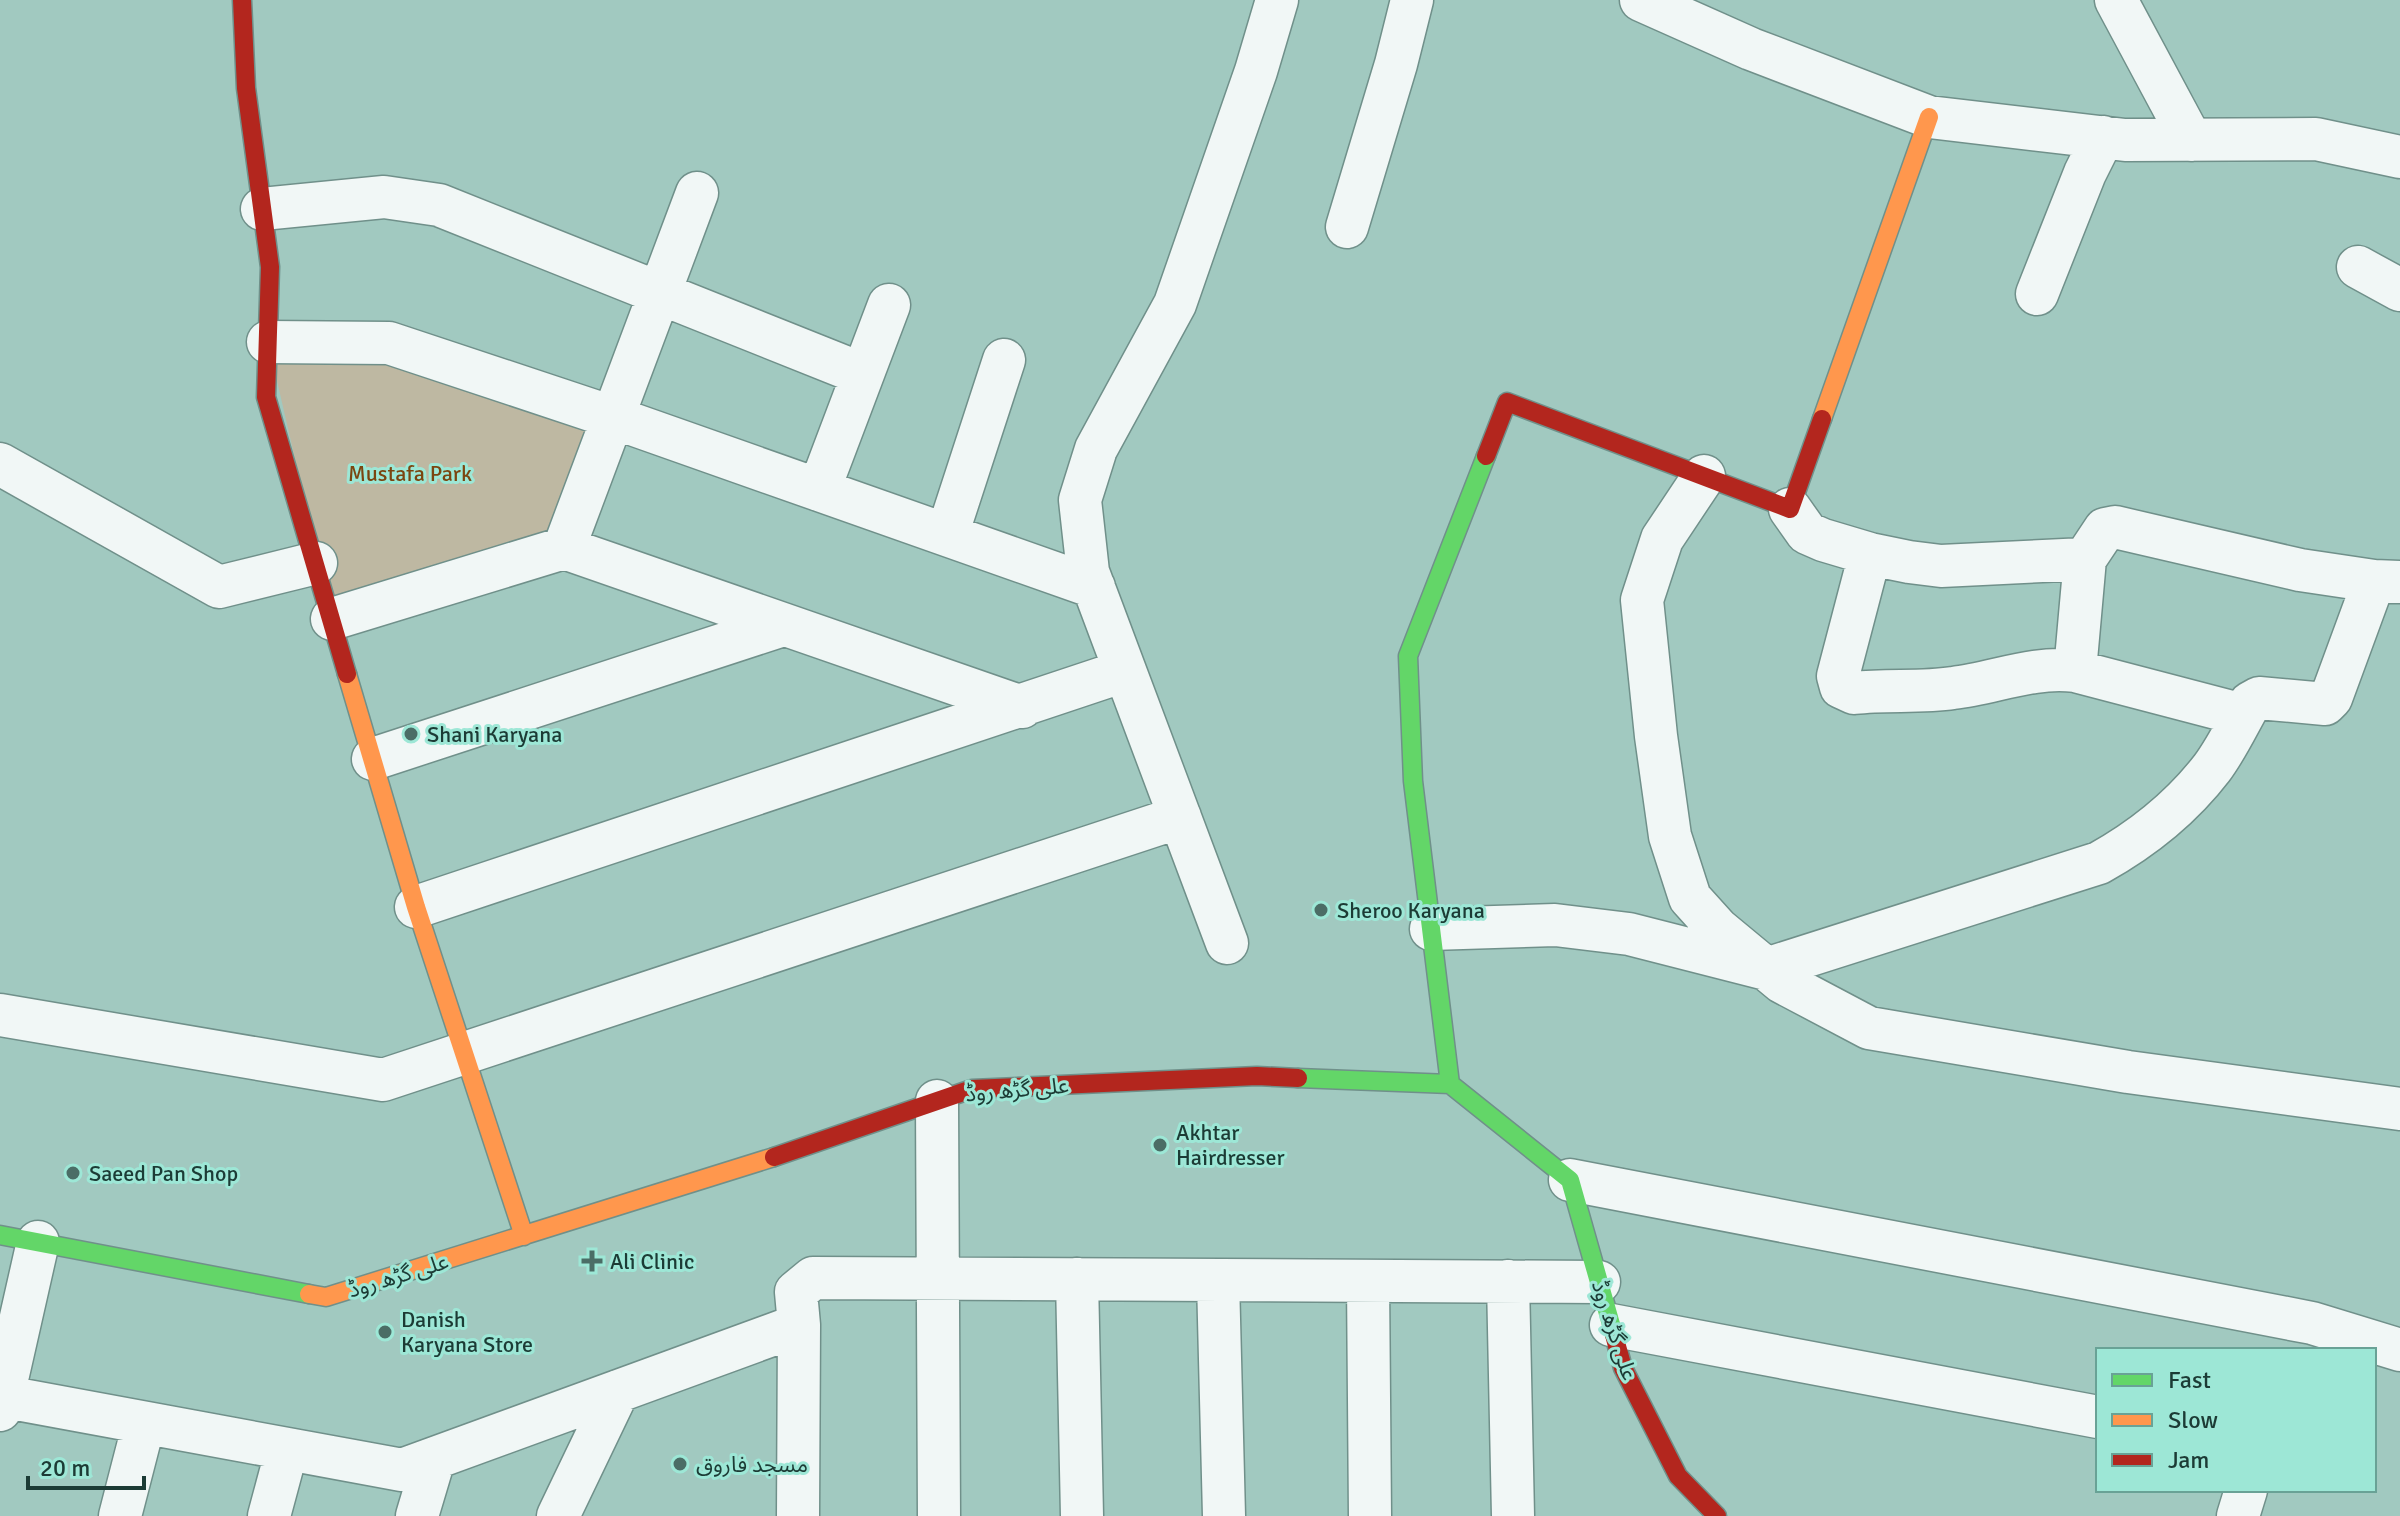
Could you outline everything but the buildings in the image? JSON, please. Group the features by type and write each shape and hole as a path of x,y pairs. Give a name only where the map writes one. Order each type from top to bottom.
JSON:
{"street":[{"path":"242,0 246,88 270,267 266,397 416,907 524,1236"},
{"path":"1227,943 1088,572 1080,500 1096,449 1175,304 1256,71 1277,0"},
{"path":"1347,227 1412,0"},
{"path":"1641,0 1751,49 1929,117 2103,137 2316,139 2400,157"},
{"path":"2116,0 2191,140"},
{"path":"1790,509 1929,117"},
{"path":"2037,294 2085,173 2103,137"},
{"path":"564,548 697,193"},
{"path":"262,209 384,197 439,205 862,374"},
{"path":"2358,267 2400,290"},
{"path":"819,490 889,305"},
{"path":"268,342 389,343 612,417 1094,587"},
{"path":"947,535 1004,360"},
{"path":"2085,559 1941,566 1870,554 1807,533 1790,509 1507,402 1408,656 1413,781 1450,1084 1570,1180 2289,1334 2400,1350"},
{"path":"0,464 219,587 316,563"},
{"path":"1704,476 1662,539 1642,600 1670,836 1690,898 1718,929 1782,982 1869,1028 2128,1072 2400,1109"},
{"path":"1431,929 1555,925 1629,934 1766,969 2099,863 2140,837 2197,785 2214,765 2250,703 2259,698 2325,704 2331,698 2387,582 2300,570 2115,527 2105,529 2085,559 2075,671"},
{"path":"332,619 564,548 1022,707"},
{"path":"1870,554 1838,676 1841,687 1854,693 1954,688 2056,669 2075,671 2243,715"},
{"path":"373,759 783,625"},
{"path":"416,907 1124,671"},
{"path":"0,1015 383,1080 1180,817"},
{"name":"علی گڑھ روڈ","path":"19,1238 326,1297 726,1174 972,1089 1257,1076 1450,1084"},
{"path":"937,1101 939,1516"},
{"name":"علی گڑھ روڈ","path":"1570,1180 1623,1368 1678,1476 1717,1516"},
{"path":"19,1238 1,1401 144,1423 402,1470 799,1325"},
{"path":"798,1516 799,1325 796,1292 813,1278 1599,1282"},
{"path":"1077,1279 1082,1516"},
{"path":"1218,1280 1224,1516"},
{"path":"1368,1281 1370,1516"},
{"path":"1508,1281 1513,1516"},
{"path":"1611,1325 2096,1417"},
{"path":"558,1516 618,1391"},
{"path":"120,1516 144,1423"},
{"path":"269,1516 287,1449"},
{"path":"417,1516 434,1459"},
{"path":"2238,1516 2245,1492"}],"green space":[{"name":"Mustafa Park","path":"268,342 389,343 612,417 564,548 332,619"}],"traffic: fast":[{"path":"1450,1084 1413,781 1408,656 1486,456"},
{"path":"1298,1078 1450,1084 1570,1180 1614,1335"},
{"path":"0,1235 309,1294"}],"traffic: slow":[{"path":"1822,419 1929,117"},
{"path":"347,674 416,907 524,1236"},
{"path":"309,1294 326,1297 774,1157"}],"traffic: jam":[{"path":"242,0 246,88 270,267 266,397 347,674"},
{"path":"1486,456 1507,402 1790,509 1822,419"},
{"path":"774,1157 972,1089 1257,1076 1298,1078"},
{"path":"1614,1335 1623,1368 1678,1476 1717,1516"}],"place":[{"name":"Shani Karyana","path":"411,734"},
{"name":"Sheroo Karyana","path":"1321,910"},
{"name":"Akhtar Hairdresser","path":"1160,1145"},
{"name":"Saeed Pan Shop","path":"73,1173"},
{"name":"Ali Clinic","path":"592,1261"},
{"name":"Danish Karyana Store","path":"385,1332"},
{"name":"مسجد فاروق","path":"680,1464"}]}
